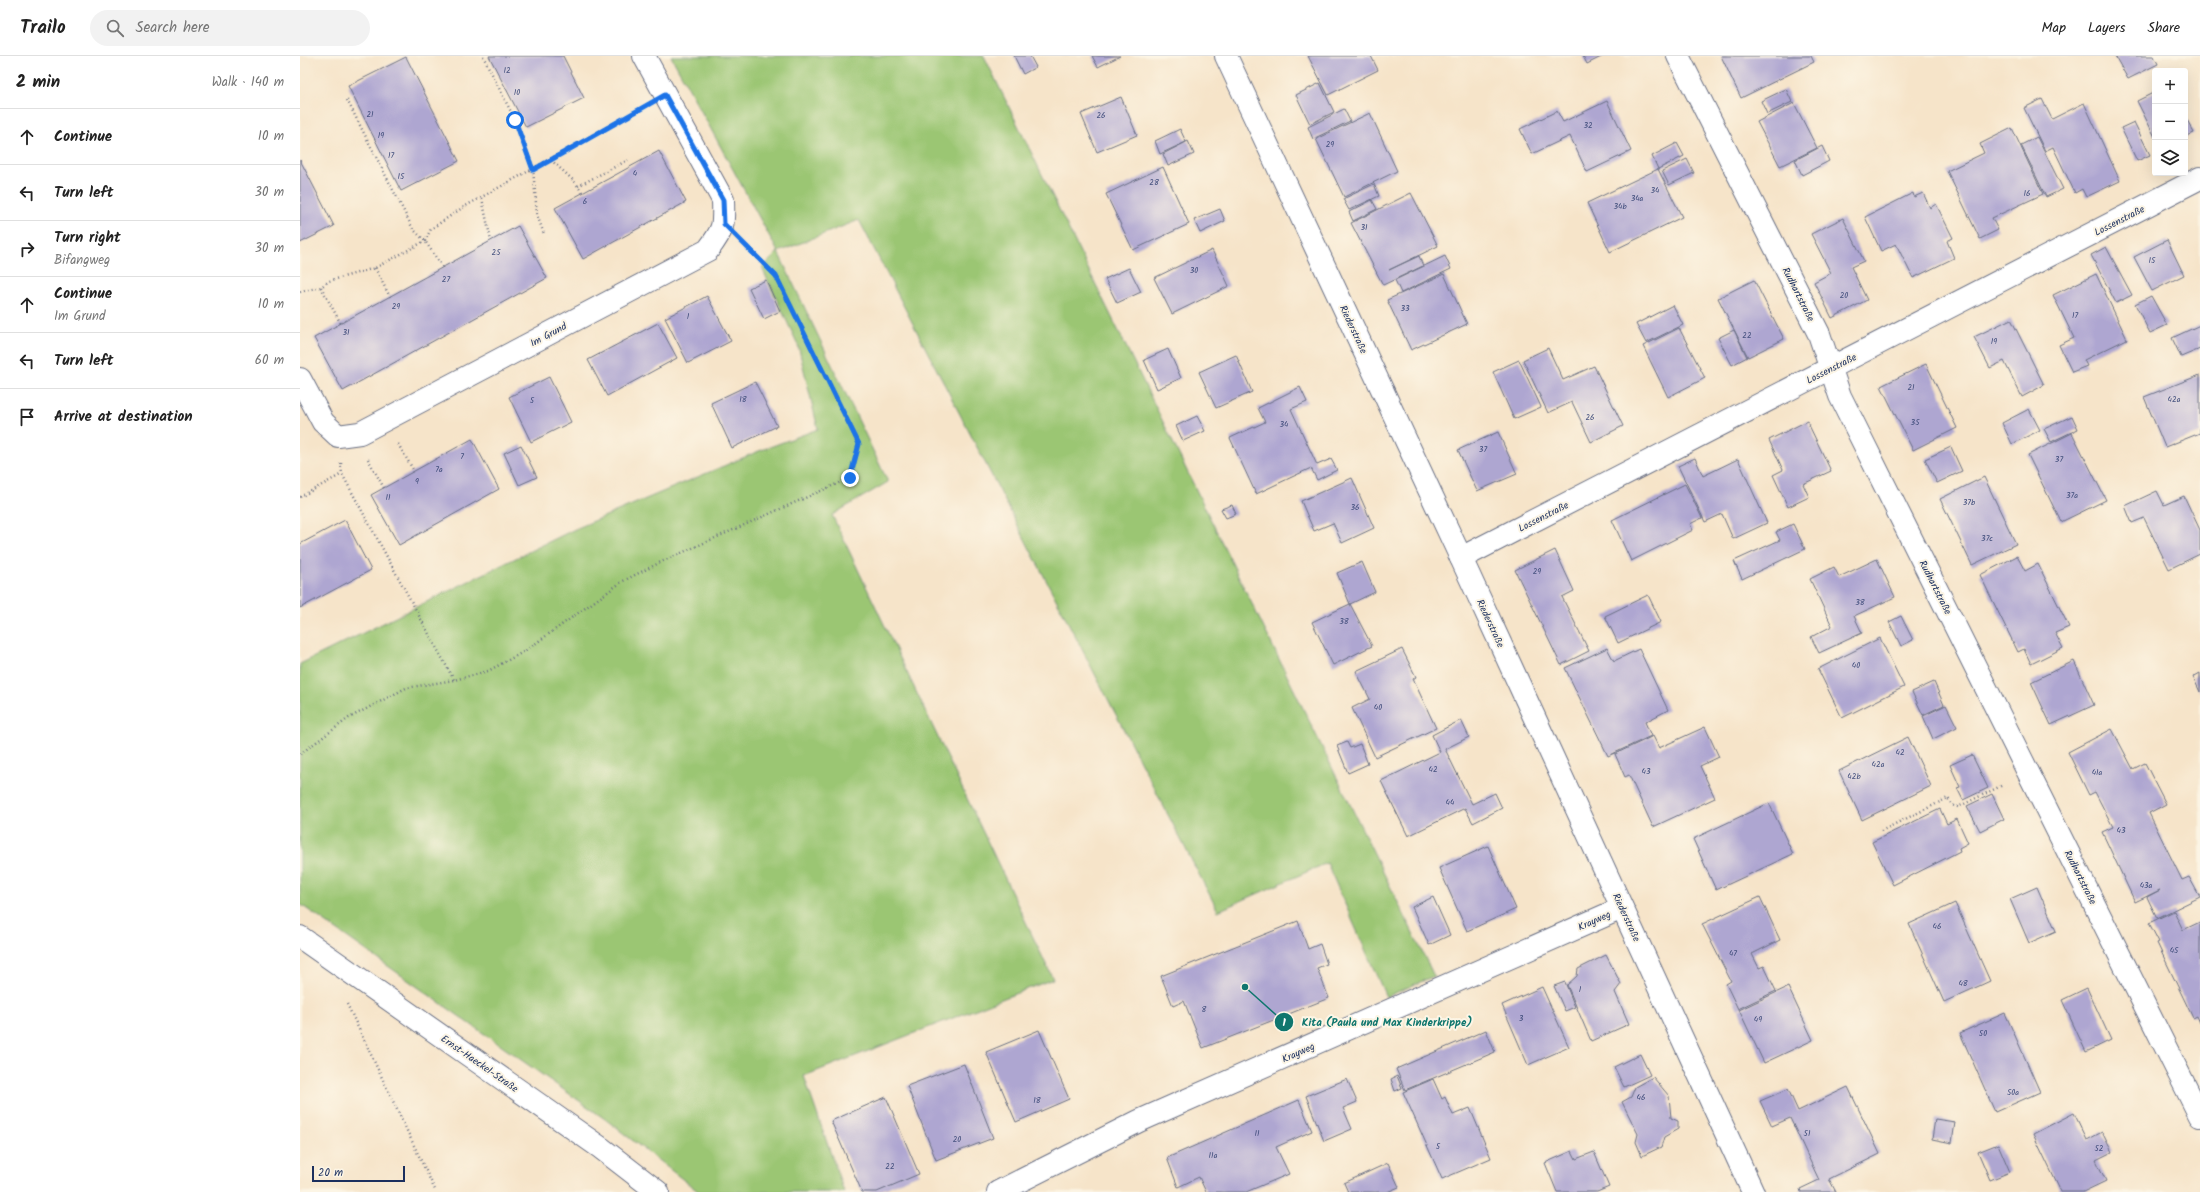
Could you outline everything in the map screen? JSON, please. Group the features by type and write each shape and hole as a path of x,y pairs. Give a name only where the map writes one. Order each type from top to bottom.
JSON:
{"street":[{"path":"644,56 723,200 724,224"},
{"name":"Riederstraße","path":"1226,56 1461,558 1753,1192"},
{"name":"Rudhartstraße","path":"1678,56 1819,334 1830,369 1844,403 2200,1116"},
{"name":"Lossenstraße","path":"1461,558 2200,178"},
{"name":"Im Grund","path":"300,379 323,422 338,436 360,433 708,250 724,224"},
{"name":"Krayweg","path":"998,1192 1139,1121 1622,908"},
{"name":"Ernst-Haeckel-Straße","path":"300,937 601,1148 658,1192"}],"path":[{"path":"483,56 515,120 533,170 537,215 544,234"},
{"path":"300,292 321,287 329,281 375,268 425,241 432,229 462,208 552,160 665,95"},
{"path":"348,100 413,229 425,241 443,268"},
{"path":"552,160 583,193"},
{"path":"578,186 628,160"},
{"path":"482,198 491,240"},
{"path":"300,754 349,718 406,688 454,680 488,671 525,651 623,581 661,562 850,478 859,444 776,276 724,224"},
{"path":"375,268 390,296"},
{"path":"321,287 341,324"},
{"path":"300,496 342,474 454,680"},
{"path":"1881,831 1948,798 1952,805 1958,807 2029,772"},
{"path":"346,1002 436,1192"}],"green space":[{"path":"671,56 984,56 1434,976 1386,997 1327,863 1218,911 859,220 778,252"},
{"path":"778,252 888,482 832,515 1053,979 804,1076 844,1192 699,1192 605,1119 300,904 300,664 575,529 759,451 818,429 798,345 762,268"}],"building":[{"path":"489,56 563,56 584,98 526,127"},
{"path":"1014,56 1030,56 1036,67 1023,74"},
{"path":"1092,56 1120,56 1098,67"},
{"path":"1308,56 1371,56 1378,70 1328,95"},
{"path":"1583,56 1603,56 1587,64"},
{"path":"1721,56 1811,56 1814,62 1741,98"},
{"path":"2115,56 2154,56 2158,64 2128,79"},
{"path":"406,57 459,161 401,191 348,86"},
{"path":"1320,83 1334,112 1310,124 1296,95"},
{"path":"1786,89 1792,102 1767,114 1761,101"},
{"path":"2152,94 2152,131 2137,101"},
{"path":"1121,97 1137,135 1097,152 1081,114"},
{"path":"2042,99 2052,119 2084,103 2120,181 2086,197 2082,189 2075,193 2053,147 2045,151 2024,108"},
{"path":"1607,101 1631,151 1587,172 1570,136 1532,154 1520,129 1557,111 1563,122"},
{"path":"1794,103 1817,148 1780,166 1757,122"},
{"path":"1344,109 1350,121 1313,139 1308,127"},
{"path":"1370,113 1397,171 1344,197 1316,139"},
{"path":"2134,122 2150,155 2137,161 2121,128"},
{"path":"2188,122 2194,133 2188,136"},
{"path":"2012,128 2043,194 1992,218 1998,230 1980,239 1947,171 1984,153 1980,144"},
{"path":"1180,129 1186,142 1160,154 1155,141"},
{"path":"2037,137 2063,189 2046,197 2021,145"},
{"path":"1188,141 1194,154 1168,166 1163,154"},
{"path":"1677,143 1684,156 1658,169 1652,156"},
{"path":"1822,146 1829,161 1802,175 1795,160"},
{"path":"659,151 686,202 583,259 555,208"},
{"path":"1687,159 1694,173 1669,185 1662,171"},
{"path":"300,160 334,226 300,243"},
{"path":"1163,167 1189,224 1133,250 1106,194"},
{"path":"1658,169 1682,217 1610,252 1587,203"},
{"path":"1374,184 1379,196 1349,210 1343,199"},
{"path":"1411,193 1438,246 1389,270 1419,256 1423,266 1383,285 1351,223"},
{"path":"1913,193 1914,197 1923,193 1930,208 1936,204 1953,238 1947,241 1954,258 1913,278 1896,244 1881,251 1865,217"},
{"path":"1372,200 1377,209 1353,221 1349,212"},
{"path":"1220,209 1225,221 1200,233 1194,220"},
{"path":"1843,218 1864,261 1851,267 1867,300 1832,318 1814,282 1831,273 1811,234"},
{"path":"518,226 547,278 343,391 314,338"},
{"path":"2167,240 2184,275 2152,291 2134,257"},
{"path":"2106,247 2132,295 2116,303 2091,255"},
{"path":"1212,250 1229,286 1172,314 1154,278"},
{"path":"1445,256 1451,269 1401,293 1395,280"},
{"path":"1129,268 1141,292 1117,303 1105,279"},
{"path":"1444,274 1467,324 1411,350 1387,300"},
{"path":"2096,274 2127,339 2084,360 2087,366 2072,372 2059,345 2074,338 2053,295"},
{"path":"766,280 780,311 764,319 749,288"},
{"path":"1754,280 1784,339 1748,357 1718,298"},
{"path":"707,296 731,341 688,363 665,318"},
{"path":"2151,296 2167,325 2150,333 2135,304"},
{"path":"1673,305 1683,325 1646,343 1636,324"},
{"path":"2011,319 2044,385 2022,397 2004,361 1990,368 1974,337"},
{"path":"658,323 677,358 607,396 588,360"},
{"path":"2200,325 2200,349 2181,357 2172,338"},
{"path":"1679,328 1705,378 1668,397 1643,346"},
{"path":"1734,330 1747,357 1732,365 1718,338"},
{"path":"1548,348 1563,380 1594,366 1623,426 1591,442 1572,402 1548,413 1523,360"},
{"path":"1168,349 1181,378 1157,389 1144,360"},
{"path":"1236,355 1252,392 1216,408 1199,372"},
{"path":"1519,360 1541,407 1514,419 1493,372"},
{"path":"1926,364 1957,428 1913,450 1881,386"},
{"path":"2200,375 2200,433 2165,447 2144,397"},
{"path":"549,377 571,422 531,442 509,397"},
{"path":"755,382 777,426 732,448 711,403"},
{"path":"1300,387 1307,402 1291,409 1317,465 1331,459 1337,470 1317,480 1311,468 1256,494 1230,438 1265,422 1258,408"},
{"path":"2029,409 2040,430 2012,444 2002,423"},
{"path":"1197,416 1205,431 1183,441 1176,426"},
{"path":"2072,416 2078,429 2051,442 2044,429"},
{"path":"1807,421 1831,471 1803,484 1809,497 1788,507 1773,475 1783,470 1769,440"},
{"path":"1498,432 1517,474 1477,491 1458,450"},
{"path":"2072,433 2106,500 2061,522 2028,455"},
{"path":"472,439 499,489 399,545 371,495"},
{"path":"521,445 537,477 519,485 504,453"},
{"path":"1951,447 1962,471 1937,483 1925,459"},
{"path":"1695,458 1703,476 1738,459 1767,523 1733,539 1722,514 1705,522 1678,466"},
{"path":"1984,477 2016,544 1972,565 1940,499"},
{"path":"1352,478 1374,528 1342,543 1333,523 1314,531 1301,501"},
{"path":"1685,484 1702,518 1690,524 1693,530 1631,561 1612,520"},
{"path":"2157,491 2164,505 2184,496 2200,530 2200,554 2169,569 2144,518 2132,523 2125,506"},
{"path":"1232,505 1236,514 1226,518 1221,509"},
{"path":"345,520 371,570 300,608 300,544"},
{"path":"1793,524 1805,549 1742,579 1734,561 1780,540 1776,532"},
{"path":"1555,550 1574,591 1562,597 1589,651 1561,665 1515,570"},
{"path":"2017,556 2025,571 2038,564 2069,627 2055,633 2063,648 2031,664 2024,649 2018,652 1980,575"},
{"path":"1877,559 1895,597 1854,616 1862,633 1819,653 1811,637 1832,626 1810,579 1834,567 1839,577"},
{"path":"1362,562 1375,592 1350,604 1337,573"},
{"path":"1648,595 1661,622 1618,643 1605,616"},
{"path":"1350,604 1372,646 1333,665 1312,622"},
{"path":"1901,616 1913,640 1901,646 1889,622"},
{"path":"1880,638 1904,687 1842,718 1818,669"},
{"path":"1607,648 1614,661 1639,649 1668,710 1645,722 1651,736 1608,756 1565,668"},
{"path":"1402,649 1416,677 1413,679 1436,728 1375,757 1352,708 1370,699 1356,671"},
{"path":"2074,661 2094,705 2051,725 2031,682"},
{"path":"2200,673 2200,692 2193,677"},
{"path":"1934,682 1944,705 1923,715 1912,692"},
{"path":"1946,705 1957,727 1933,739 1923,716"},
{"path":"1461,720 1469,737 1445,749 1472,804 1495,793 1502,808 1473,823 1465,808 1408,836 1381,781 1440,752 1432,735"},
{"path":"1705,727 1719,757 1700,766 1715,798 1653,827 1629,775 1625,777 1615,754 1653,736 1659,748"},
{"path":"2112,729 2133,769 2145,763 2166,804 2149,813 2182,880 2189,877 2200,897 2157,918 2147,897 2160,890 2135,902 2102,832 2113,827 2095,792 2089,795 2068,752"},
{"path":"1908,737 1931,786 1862,820 1839,771"},
{"path":"1347,742 1350,748 1360,744 1368,764 1348,773 1337,746"},
{"path":"1972,755 1988,788 1963,800 1957,788 1960,787 1950,765"},
{"path":"1992,794 2004,819 1980,831 1967,806"},
{"path":"1769,803 1793,854 1716,890 1693,839"},
{"path":"1940,809 1947,824 1957,819 1968,843 1959,848 1960,851 1893,885 1872,842"},
{"path":"1488,846 1516,909 1467,931 1439,868"},
{"path":"2037,887 2056,931 2029,943 2010,899"},
{"path":"1433,897 1450,935 1429,945 1412,907"},
{"path":"1760,897 1780,940 1752,954 1759,968 1764,966 1776,991 1738,1009 1726,984 1731,981 1702,924"},
{"path":"1955,903 1990,981 1944,1002 1909,924"},
{"path":"2174,911 2183,930 2200,922 2200,1023 2197,1016 2193,1018 2149,923"},
{"path":"1298,921 1308,949 1320,944 1327,964 1317,968 1329,998 1203,1048 1184,1001 1173,1006 1161,976"},
{"path":"1606,955 1621,984 1615,992 1629,1024 1591,1041 1567,985 1577,976 1578,969"},
{"path":"1565,982 1575,1007 1565,1011 1554,986"},
{"path":"1542,987 1569,1047 1528,1065 1502,1005"},
{"path":"1788,987 1813,1040 1764,1063 1739,1010"},
{"path":"2087,988 2111,1040 2086,1052 2062,1000"},
{"path":"2005,1013 2040,1092 1995,1112 1960,1033"},
{"path":"1039,1030 1069,1099 1016,1122 986,1052"},
{"path":"1486,1030 1495,1052 1405,1090 1396,1069"},
{"path":"1640,1054 1650,1075 1624,1087 1614,1067"},
{"path":"964,1064 993,1138 936,1160 907,1086"},
{"path":"1397,1076 1402,1088 1395,1091 1391,1079"},
{"path":"1653,1077 1669,1096 1671,1118 1678,1121 1678,1129 1664,1137 1661,1147 1642,1156 1636,1142 1638,1134 1622,1102 1631,1097 1635,1087"},
{"path":"1347,1079 1357,1102 1343,1108 1352,1129 1324,1141 1306,1096"},
{"path":"1433,1079 1442,1099 1445,1097 1453,1115 1470,1108 1491,1158 1442,1179 1403,1092"},
{"path":"1848,1087 1880,1154 1829,1179 1836,1192 1801,1192 1800,1189 1819,1180 1790,1118 1772,1126 1760,1101 1788,1089 1798,1111"},
{"path":"886,1097 919,1174 877,1192 862,1192 831,1121"},
{"path":"1299,1100 1312,1131 1276,1147 1289,1174 1246,1192 1206,1192 1199,1177 1178,1187 1167,1158"},
{"path":"2074,1113 2087,1140 2102,1132 2112,1152 2096,1160 2106,1181 2083,1192 2061,1192 2033,1134"},
{"path":"1935,1119 1955,1122 1952,1143 1932,1139"},
{"path":"1998,1144 2010,1172 1990,1180 1978,1152"},
{"path":"1572,1151 1576,1159 1594,1152 1609,1187 1597,1192 1557,1192 1545,1163"},
{"path":"1388,1163 1399,1187 1387,1192 1348,1192 1344,1183"}],"place":[{"name":"Kita (Paula und Max Kinderkrippe)","path":"1245,987"}],"route":[{"path":"515,120 533,170 665,95 723,200 724,224 776,276 859,444 850,478"}]}
